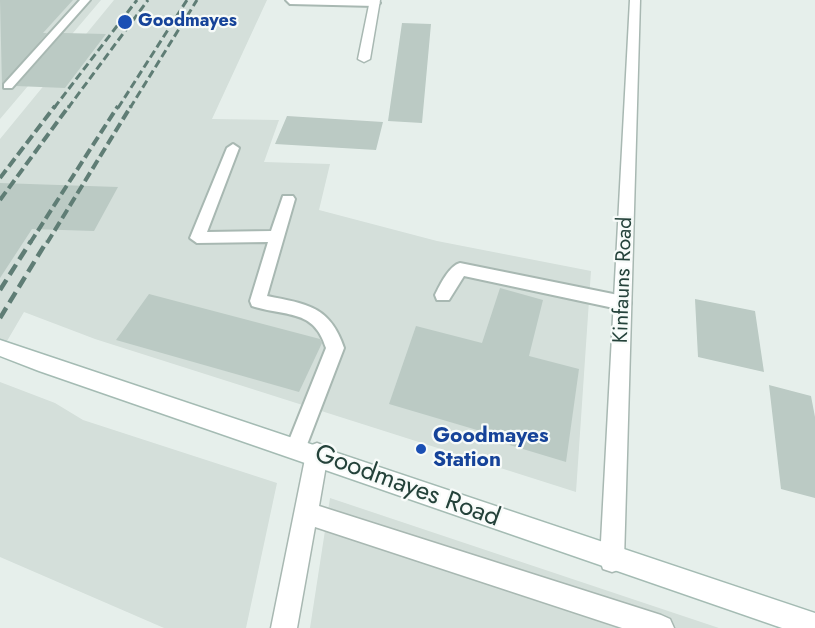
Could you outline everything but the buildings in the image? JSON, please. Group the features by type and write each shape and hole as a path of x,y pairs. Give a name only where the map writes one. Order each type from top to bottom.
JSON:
{"street":[{"name":"Kinfauns Road","path":"612,560 635,0"},
{"path":"364,59 375,1"},
{"name":"Goodmayes Road","path":"0,348 98,384 307,451 775,620 815,626"},
{"path":"284,628 306,513 307,451"},
{"path":"306,513 660,628"}],"lane":[{"path":"8,86 85,0"},
{"path":"290,1 375,1"},
{"path":"233,148 197,238 277,236"},
{"path":"288,199 258,301 321,317 332,331 335,348 307,451"},
{"path":"443,295 460,269 623,303"}],"shaded area":[{"path":"0,0 101,0 0,119"},
{"path":"114,0 267,0 212,119 279,120 264,162 330,164 319,210 437,241 591,271 576,492 95,339 24,312 0,353 0,139"},
{"path":"0,382 55,403 83,420 277,483 246,628 164,628 0,557"},
{"path":"330,498 719,628 310,628"}],"railway":[{"path":"54,108 137,0"},
{"path":"68,108 148,0"},
{"path":"118,108 187,0"},
{"path":"130,108 197,0"},
{"path":"0,178 55,106"},
{"path":"0,200 69,106"},
{"path":"30,243 118,106"},
{"path":"47,243 131,106"},
{"path":"0,290 31,241"},
{"path":"0,318 47,241"}],"place":[{"name":"Goodmayes","path":"125,22"},
{"name":"Goodmayes Station","path":"421,449"}]}
